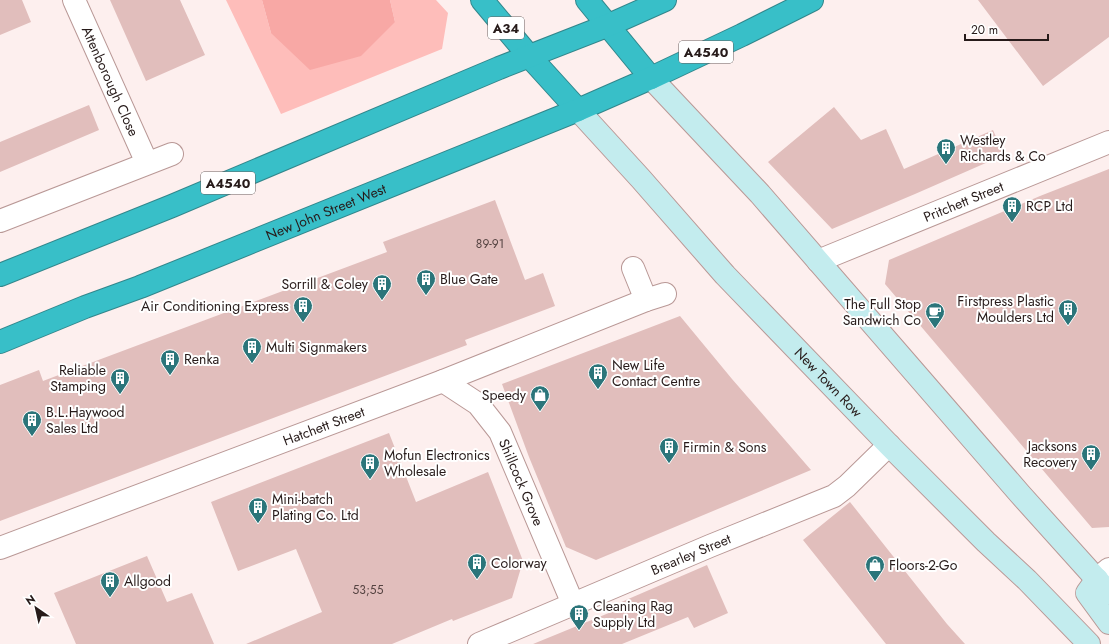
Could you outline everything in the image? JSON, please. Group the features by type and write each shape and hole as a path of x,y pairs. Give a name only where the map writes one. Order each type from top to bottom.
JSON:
{"highway":[{"name":"A34","path":"482,0 529,56 578,110"},
{"path":"587,0 651,78"},
{"name":"A4540","path":"0,275 172,206 529,56 609,25 665,0"},
{"name":"A4540","path":"651,78 812,0"},
{"name":"New John Street West","path":"0,342 578,110 651,78"}],"main road":[{"path":"651,78 742,173 1025,500 1105,580 1086,593 1109,623"},
{"name":"New Town Row","path":"578,110 725,275 889,446 986,542 1027,580 1089,644"}],"street":[{"name":"Attenborough Close","path":"74,0 147,163"},
{"name":"Pritchett Street","path":"818,261 1109,142"},
{"path":"0,221 172,154"},
{"name":"Hatchett Street","path":"0,548 443,381 656,297 633,268"},
{"name":"Shillcock Grove","path":"443,381 478,404 500,432 573,604"},
{"name":"Brearley Street","path":"479,644 710,546 834,496 847,486 889,446"}],"shaded area":[{"path":"226,0 262,0 271,33 395,22 390,0 436,0 448,13 442,49 281,114"},
{"path":"262,0 390,0 395,22 361,56 310,70 271,33"}],"building":[{"path":"0,0 22,0 31,22 0,35"},
{"path":"110,0 180,0 205,55 146,81"},
{"path":"978,0 1109,0 1109,37 1043,86"},
{"path":"89,105 99,130 0,172 0,142"},
{"name":"Westley Richards & Co","path":"834,107 861,140 886,129 904,169 993,130 1004,155 832,229 768,162"},
{"path":"1109,169 1109,527 1092,528 885,284 889,260 1040,196"},
{"path":"495,200 525,280 543,273 555,306 465,340 467,345 0,521 0,385 39,370 43,381 387,252 383,242"},
{"name":"Firmin & Sons","path":"680,316 732,379 811,470 596,560 566,547 529,457 502,384"},
{"path":"389,433 416,502 488,472 523,561 512,598 453,621 452,619 392,644 246,644 322,612 296,549 238,571 211,502"},
{"name":"Floors-2-Go","path":"850,502 947,624 965,644 886,644 803,540"},
{"name":"Allgood","path":"147,556 167,602 192,593 214,644 76,644 54,593"},
{"path":"707,565 728,613 694,628 688,617 622,644 533,644 621,608 619,603"}],"place":[{"name":"Westley Richards & Co","path":"946,165"},
{"name":"RCP Ltd","path":"1012,223"},
{"name":"Blue Gate","path":"426,296"},
{"name":"Sorrill & Coley","path":"382,301"},
{"name":"Air Conditioning Express","path":"303,323"},
{"name":"Firstpress Plastic Moulders Ltd","path":"1068,326"},
{"name":"The Full Stop Sandwich Co","path":"935,329"},
{"name":"Multi Signmakers","path":"252,364"},
{"name":"Renka","path":"170,376"},
{"name":"New Life Contact Centre","path":"598,390"},
{"name":"Reliable Stamping","path":"120,395"},
{"name":"Speedy","path":"540,412"},
{"name":"B.L.Haywood Sales Ltd","path":"32,437"},
{"name":"Firmin & Sons","path":"669,464"},
{"name":"Jacksons Recovery","path":"1091,471"},
{"name":"Mofun Electronics Wholesale","path":"370,480"},
{"name":"Mini-batch Plating Co. Ltd","path":"258,524"},
{"name":"Colorway","path":"477,580"},
{"name":"Floors-2-Go","path":"875,582"},
{"name":"Allgood","path":"110,598"},
{"name":"Cleaning Rag Supply Ltd","path":"579,631"}]}
